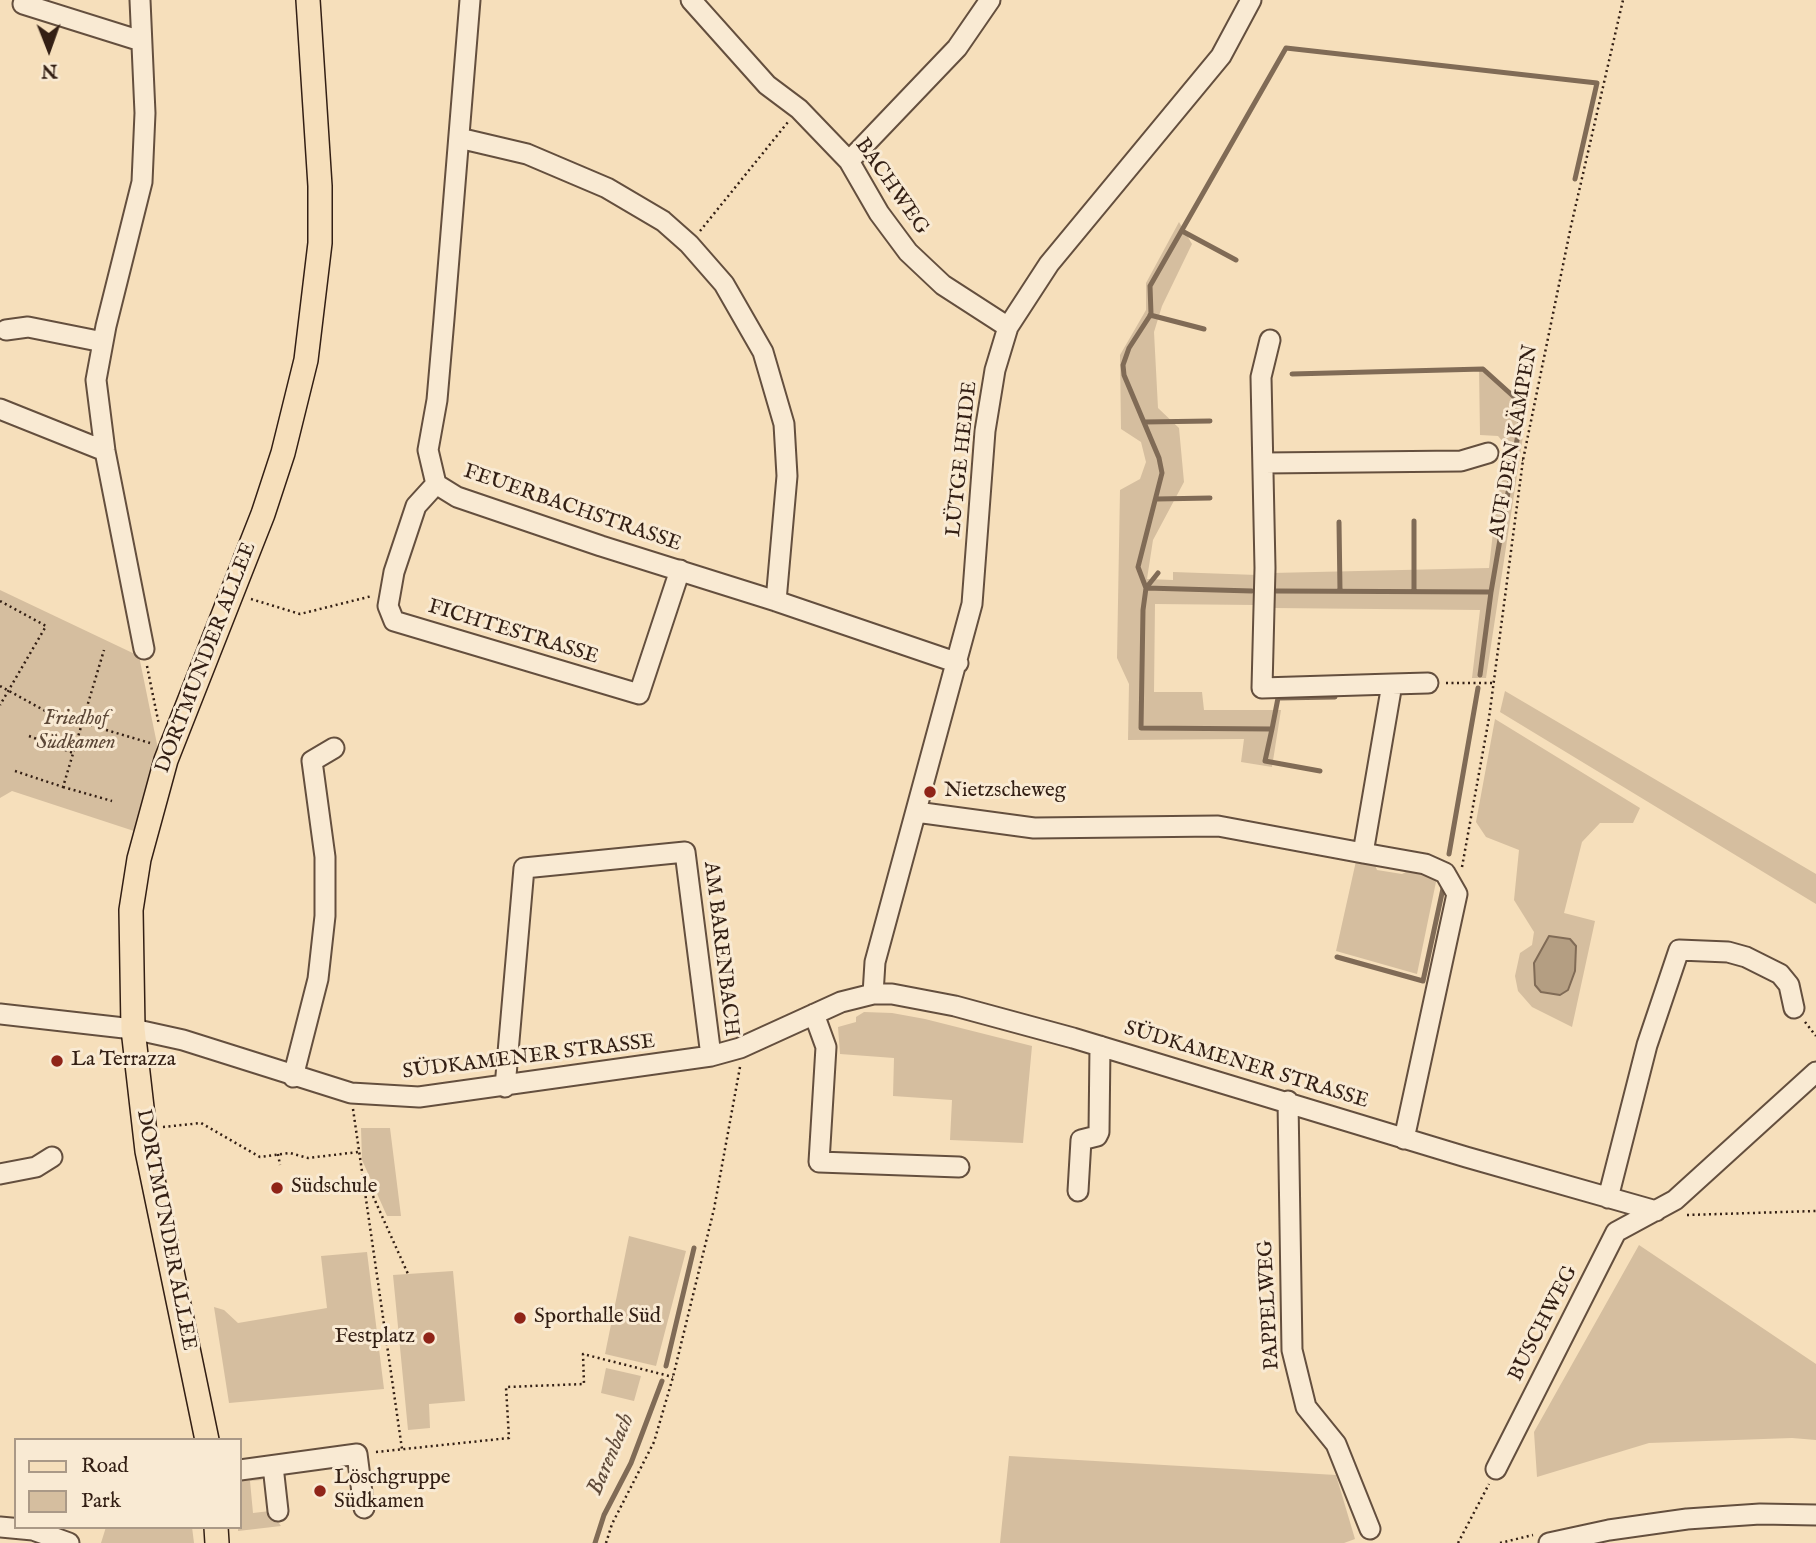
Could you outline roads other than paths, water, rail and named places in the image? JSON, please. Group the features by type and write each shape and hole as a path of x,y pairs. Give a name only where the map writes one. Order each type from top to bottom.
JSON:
{"main road":[{"name":"DORTMUNDER ALLEE","path":"207,1438 146,1151 133,1028 131,910 139,859 164,753 230,598 284,453 314,314 320,243 320,186 308,0"}],"street":[{"path":"140,0 145,113 142,182 96,380 105,451 144,649"},
{"name":"FEUERBACHSTRASSE","path":"470,0 437,400 428,450 436,484 457,497 958,663"},
{"name":"BACHWEG","path":"691,0 710,18 767,85 799,109 849,161 879,213 908,252 943,285 1008,327"},
{"path":"710,18 719,0"},
{"path":"849,161 957,48 990,0"},
{"name":"LÜTGE HEIDE","path":"873,994 875,962 972,604 985,431 995,370 1008,327 1049,264 1221,56 1251,0"},
{"path":"23,4 141,40"},
{"path":"459,138 527,154 607,188 663,221 689,244 724,284 763,352 774,382 784,424 787,476 776,601"},
{"path":"6,330 28,327 103,342"},
{"path":"1270,340 1261,377 1264,463 1262,688 1429,684"},
{"path":"0,409 105,451"},
{"path":"1264,463 1461,461 1488,453"},
{"name":"FICHTESTRASSE","path":"436,484 416,506 388,592 388,606 394,621 639,694 681,570"},
{"path":"1363,853 1392,684"},
{"path":"293,1077 318,979 325,916 325,857 312,761 334,748"},
{"path":"916,812 1034,828 1218,826 1253,835 1425,864 1445,873 1457,894 1404,1139"},
{"name":"AM BARENBACH","path":"505,1087 524,868 685,852 711,1056"},
{"path":"1608,1198 1647,1045 1679,950 1728,952 1780,974 1789,985 1794,1008"},
{"name":"SÜDKAMENER STRASSE","path":"0,1014 133,1028 183,1040 293,1077 351,1093 419,1097 711,1056 740,1048 841,1002 873,994 892,994 955,1006 1100,1046 1652,1213"},
{"path":"814,1014 826,1047 819,1162 959,1167"},
{"path":"1077,1191 1081,1140 1097,1136 1100,1132 1100,1046"},
{"name":"BUSCHWEG","path":"1496,1469 1616,1232 1675,1200 1816,1072"},
{"name":"PAPPELWEG","path":"1288,1101 1292,1350 1306,1407 1336,1444 1370,1530"},
{"path":"0,1174 36,1167 52,1157"},
{"path":"242,1470 357,1454 364,1508"},
{"path":"273,1466 278,1511"},
{"path":"1549,1543 1687,1519 1760,1514 1816,1515"},
{"path":"6,1532 33,1530 69,1543"}],"waterway":[{"path":"1252,591 1146,588 1138,567 1162,473 1159,458 1124,375 1123,365 1129,348 1151,314 1150,286 1286,48 1597,83 1575,179"},
{"path":"1182,231 1236,260"},
{"path":"1150,315 1204,329"},
{"path":"1292,374 1483,369 1523,405 1491,592"},
{"path":"1144,422 1210,421"},
{"path":"1157,499 1210,498"},
{"path":"1414,521 1414,591"},
{"path":"1339,522 1340,591"},
{"path":"1158,573 1146,588 1143,610 1141,728 1272,729 1278,698 1335,697"},
{"path":"1276,591 1491,592 1480,675"},
{"path":"1449,854 1478,688"},
{"path":"1272,729 1265,761 1320,771"},
{"path":"1337,957 1423,981 1444,884"},
{"name":"Barenbach","path":"666,1366 694,1248"},
{"name":"Barenbach","path":"595,1543 604,1515 631,1463 662,1381"}],"place":[{"name":"Nietzscheweg","path":"930,792"},
{"name":"La Terrazza","path":"57,1061"},
{"name":"Südschule","path":"277,1188"},
{"name":"Sporthalle Süd","path":"520,1318"},
{"name":"Festplatz","path":"429,1338"},
{"name":"Löschgruppe Südkamen","path":"320,1491"}],"park label":[{"name":"Friedhof Südkamen","path":"76,732"}]}
